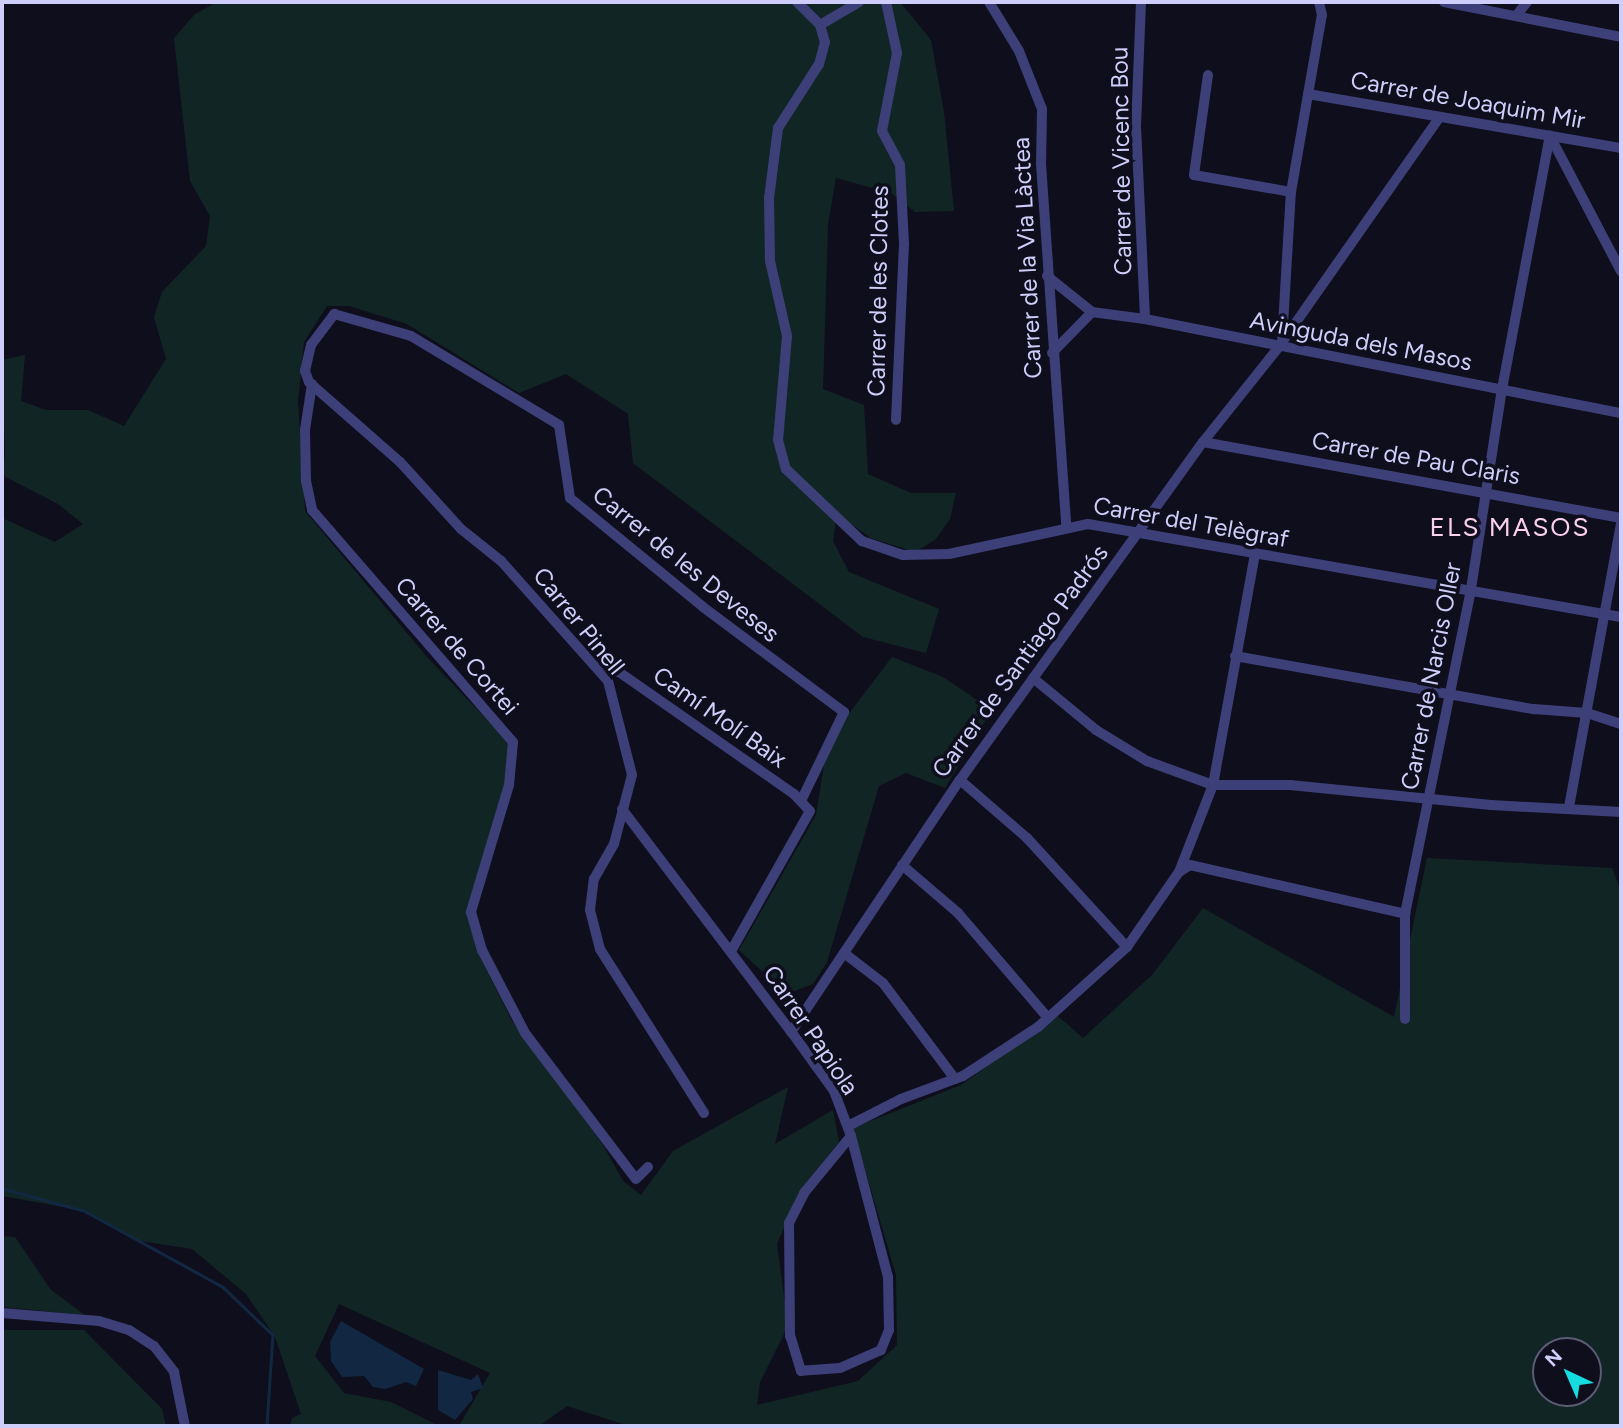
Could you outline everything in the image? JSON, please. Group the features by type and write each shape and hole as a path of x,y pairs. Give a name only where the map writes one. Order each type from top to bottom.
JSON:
{"street":[{"path":"797,2 820,25 859,2"},
{"name":"Carrer de les Clotes","path":"886,2 897,53 882,131 900,165 904,244 896,420"},
{"name":"Carrer de la Via Làctea","path":"989,2 1019,51 1042,109 1047,276 1066,525"},
{"name":"Carrer de Vicenc Bou","path":"1141,2 1136,126 1145,319"},
{"path":"1280,346 1291,192 1322,15 1319,2"},
{"path":"1444,2 1621,37"},
{"path":"1516,16 1527,2"},
{"name":"Carrer del Telègraf","path":"820,25 825,42 819,64 778,128 769,198 770,261 787,336 778,440 786,469 862,541 903,555 949,554 1066,525 1088,524 1621,617"},
{"path":"1208,75 1194,175 1291,192"},
{"name":"Carrer de Joaquim Mir","path":"1308,93 1621,148"},
{"name":"Carrer de Santiago Padrós","path":"791,1032 960,780 1203,442 1280,346 1440,117"},
{"path":"1550,136 1621,271"},
{"name":"Carrer de Narcis Oller","path":"1405,1019 1405,914 1471,589 1502,389 1550,136"},
{"path":"1047,276 1092,313 1052,353"},
{"name":"Avinguda dels Masos","path":"1092,313 1145,319 1621,414"},
{"name":"Carrer de les Deveses","path":"305,371 311,345 334,314 354,317 411,336 559,425 570,498 723,622 844,712 801,801"},
{"name":"Carrer Pinell","path":"305,371 312,384 401,463 461,529 501,561 608,681 632,775 614,844 594,879 590,910 600,949 704,1113"},
{"name":"Carrer de Cortei","path":"312,384 305,430 306,481 312,510 513,742 509,785 471,912 482,950 526,1033 636,1180 648,1167"},
{"name":"Carrer de Pau Claris","path":"1203,442 1486,492 1621,520"},
{"path":"1569,807 1621,520"},
{"path":"849,1131 955,1079 1048,1018 1127,947 1179,872 1213,785 1255,555"},
{"path":"1235,656 1534,709 1587,713 1621,724"},
{"name":"Camí Molí Baix","path":"599,670 619,672 801,801 810,811 731,951"},
{"path":"1033,678 1096,730 1137,755 1213,785 1290,785 1427,799 1569,807 1621,813"},
{"path":"960,780 1027,838 1127,947"},
{"name":"Carrer Papiola","path":"622,809 834,1091 849,1131 888,1277 889,1330 881,1350 841,1368 801,1371 790,1336 789,1223 804,1193 849,1131"},
{"path":"902,865 958,914 1048,1018"},
{"path":"1179,872 1190,865 1405,914"},
{"path":"844,953 883,983 955,1079"},
{"path":"2,1313 99,1321 128,1330 154,1346 174,1372 185,1426"}],"green space":[{"path":"217,2 900,2 931,40 944,112 954,211 915,212 891,193 836,178 828,224 823,389 864,405 868,474 911,493 956,493 950,519 935,540 915,552 871,538 837,514 833,541 849,572 939,609 926,653 863,637 633,463 628,414 566,374 519,393 407,324 349,306 327,306 304,342 298,401 305,511 427,657 509,743 504,787 467,911 480,957 511,1019 603,1145 623,1181 641,1195 673,1151 788,1087 775,1144 833,1110 839,1142 800,1190 777,1244 788,1326 760,1382 757,1405 858,1381 897,1345 896,1275 853,1128 961,1085 1058,1016 1083,1038 1153,974 1203,908 1394,1017 1427,858 1612,868 1621,892 1621,1426 629,1426 567,1406 539,1426 459,1426 490,1373 339,1304 315,1356 344,1393 391,1402 439,1426 290,1426 292,1418 301,1414 275,1337 246,1294 192,1249 134,1240 80,1210 2,1196 2,518 55,542 83,524 58,504 2,475 5,455 2,360 25,355 21,401 46,410 88,410 124,426 166,359 154,317 162,292 206,246 210,216 190,181 174,38 195,14"},
{"path":"892,657 943,677 992,710 945,788 906,773 879,786 827,962 813,984 787,994 739,950 816,815 824,765 841,724"},
{"path":"2,1236 15,1237 51,1290 85,1315 2,1307"},
{"path":"2,1330 84,1330 162,1409 166,1426 2,1426"}],"water":[{"path":"341,1321 424,1369 416,1386 406,1382 385,1389 373,1387 364,1376 342,1377 331,1361 330,1342"},
{"path":"438,1370 471,1380 478,1374 483,1388 471,1392 473,1399 455,1420 438,1410"}],"waterway":[{"path":"2,1188 85,1211 223,1287 273,1335 267,1426"}],"district":[{"name":"ELS MASOS","path":"1510,528"}]}
